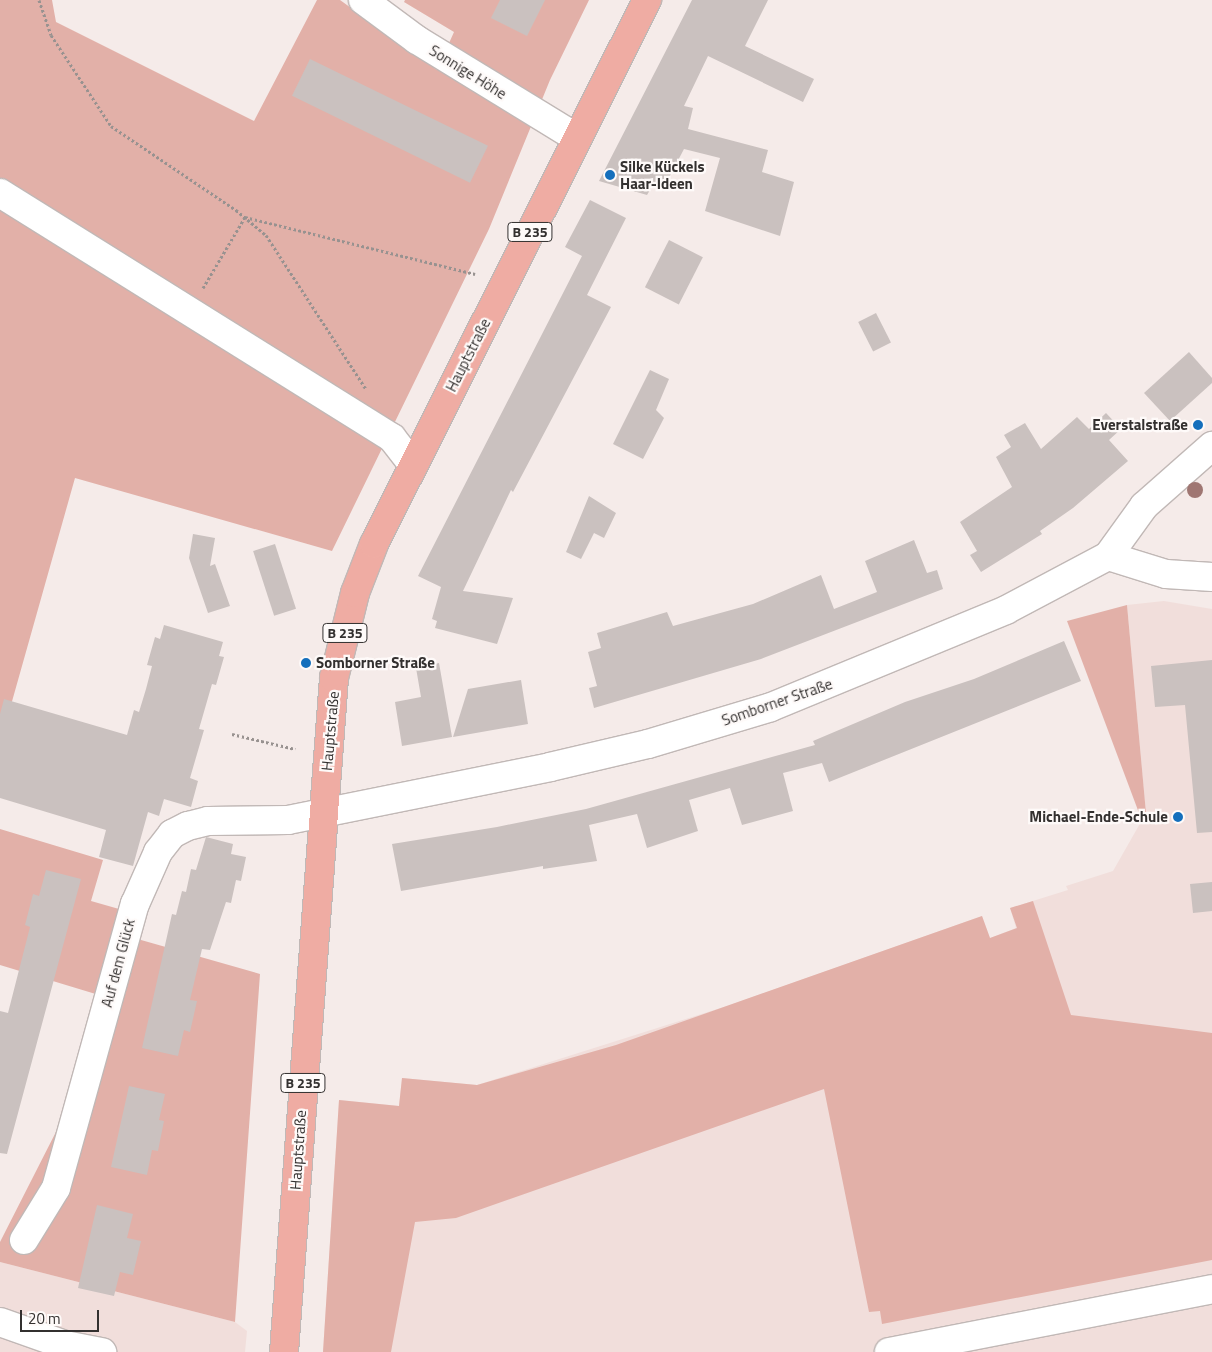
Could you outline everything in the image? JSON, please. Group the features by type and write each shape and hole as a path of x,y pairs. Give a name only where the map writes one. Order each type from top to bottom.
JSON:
{"main road":[{"name":"Hauptstraße","path":"284,1352 322,814 334,678 355,593 374,544 647,0"}],"street":[{"name":"Sonnige Höhe","path":"363,0 417,40 578,138"},
{"path":"0,193 392,438 413,465"},
{"path":"1212,446 1144,506 1108,556 1166,574 1212,577"},
{"name":"Somborner Straße","path":"322,814 550,767 648,744 771,708 1006,610 1108,556"},
{"name":"Auf dem Glück","path":"24,1240 56,1188 135,904 158,852 172,834 188,826 208,821 288,820 322,814"},
{"path":"889,1352 1212,1289"},
{"path":"0,1322 65,1345 102,1352"}],"path":[{"path":"39,0 51,35 110,126 245,217 266,235 370,396"},
{"path":"245,217 476,274"},
{"path":"189,312 245,217"},
{"path":"232,734 295,749"}],"shaded area":[{"path":"0,0 52,0 56,22 254,121 317,0 340,0 437,70 454,32 404,2 405,0 589,0 550,80 489,229 332,551 75,478 0,744"},
{"path":"1164,601 1212,609 1212,1352 323,1352 339,1100 399,1106 402,1078 477,1085 730,1005 982,916 990,938 1016,928 1010,908 1068,890 1066,886 1113,871 1146,813 1127,605"},
{"path":"1127,605 1146,813 1142,821 1067,621"},
{"path":"0,829 103,860 91,901 119,909 113,932 260,974 235,1322 0,1262 0,1242 122,1002 0,965"},
{"path":"1033,901 1071,1015 1212,1033 1212,1260 882,1324 880,1311 869,1312 824,1089 456,1218 415,1222 391,1352 323,1352 339,1100 399,1106 402,1078 477,1085 616,1045 982,916 990,938 1017,928 1010,908"},
{"path":"0,1262 235,1322 247,1331 245,1352 0,1352"}],"building":[{"path":"500,0 545,0 527,36 491,18"},
{"path":"692,0 768,0 745,46 814,79 803,102 708,56 684,106 693,108 688,129 768,150 762,172 794,182 780,236 705,211 720,158 684,149 663,189 653,185 647,195 599,181"},
{"path":"310,59 488,146 470,183 292,96"},
{"path":"590,200 626,218 587,295 611,307 513,492 511,490 463,591 513,598 497,644 435,628 437,621 432,619 441,587 418,576 582,256 565,247"},
{"path":"669,240 703,257 679,304 645,287"},
{"path":"876,313 891,342 873,351 858,322"},
{"path":"1189,352 1212,378 1212,383 1170,421 1144,393"},
{"path":"650,370 669,379 656,410 664,418 643,459 613,444"},
{"path":"1106,413 1121,429 1109,440 1128,461 1073,508 1040,531 1042,534 981,572 970,555 977,551 960,522 1012,487 996,457 1011,447 1004,435 1025,423 1041,449 1077,417 1089,429"},
{"path":"589,496 616,513 604,538 594,533 581,559 566,552"},
{"path":"193,534 215,538 210,566 215,564 230,606 208,613 189,558"},
{"path":"914,540 927,573 937,570 943,589 761,659 594,708 589,688 597,686 588,652 601,648 597,633 667,612 673,626 753,604 821,575 834,609 877,592 865,561"},
{"path":"275,544 296,609 274,616 253,551"},
{"path":"164,625 223,642 219,656 224,657 216,685 212,684 199,729 204,730 190,778 198,781 191,807 164,799 159,816 148,812 133,866 99,857 106,830 0,798 0,714 4,699 127,735 134,710 139,712 146,689 152,666 147,665 155,637 160,639"},
{"path":"1064,641 1081,681 829,782 822,763 783,773 793,811 742,825 730,788 689,800 698,831 647,848 637,814 589,825 597,861 543,869 543,866 401,891 392,844 497,827 586,809 815,745 813,741 905,702 974,679"},
{"path":"1212,660 1212,832 1197,833 1185,705 1155,707 1151,666"},
{"path":"439,663 452,737 402,746 395,702 421,697 416,668"},
{"path":"521,680 528,724 453,737 468,689"},
{"path":"206,837 233,844 231,854 246,857 241,881 236,880 231,903 226,902 210,950 202,949 190,1000 197,1001 190,1032 184,1030 178,1056 142,1048 172,914 176,915 182,891 186,892 191,869 196,870"},
{"path":"46,870 81,879 7,1154 0,1153 0,1011 8,1013 30,927 25,925 33,894 39,896"},
{"path":"1212,882 1212,911 1193,913 1190,884"},
{"path":"129,1086 165,1094 159,1120 164,1121 158,1151 152,1150 147,1175 111,1167"},
{"path":"97,1205 133,1214 127,1238 141,1241 133,1275 120,1272 114,1296 78,1288"}],"place":[{"name":"Silke Kückels Haar-Ideen","path":"610,175"},
{"name":"Everstalstraße","path":"1198,425"},
{"name":"Somborner Straße","path":"306,663"},
{"name":"Michael-Ende-Schule","path":"1178,817"}]}
